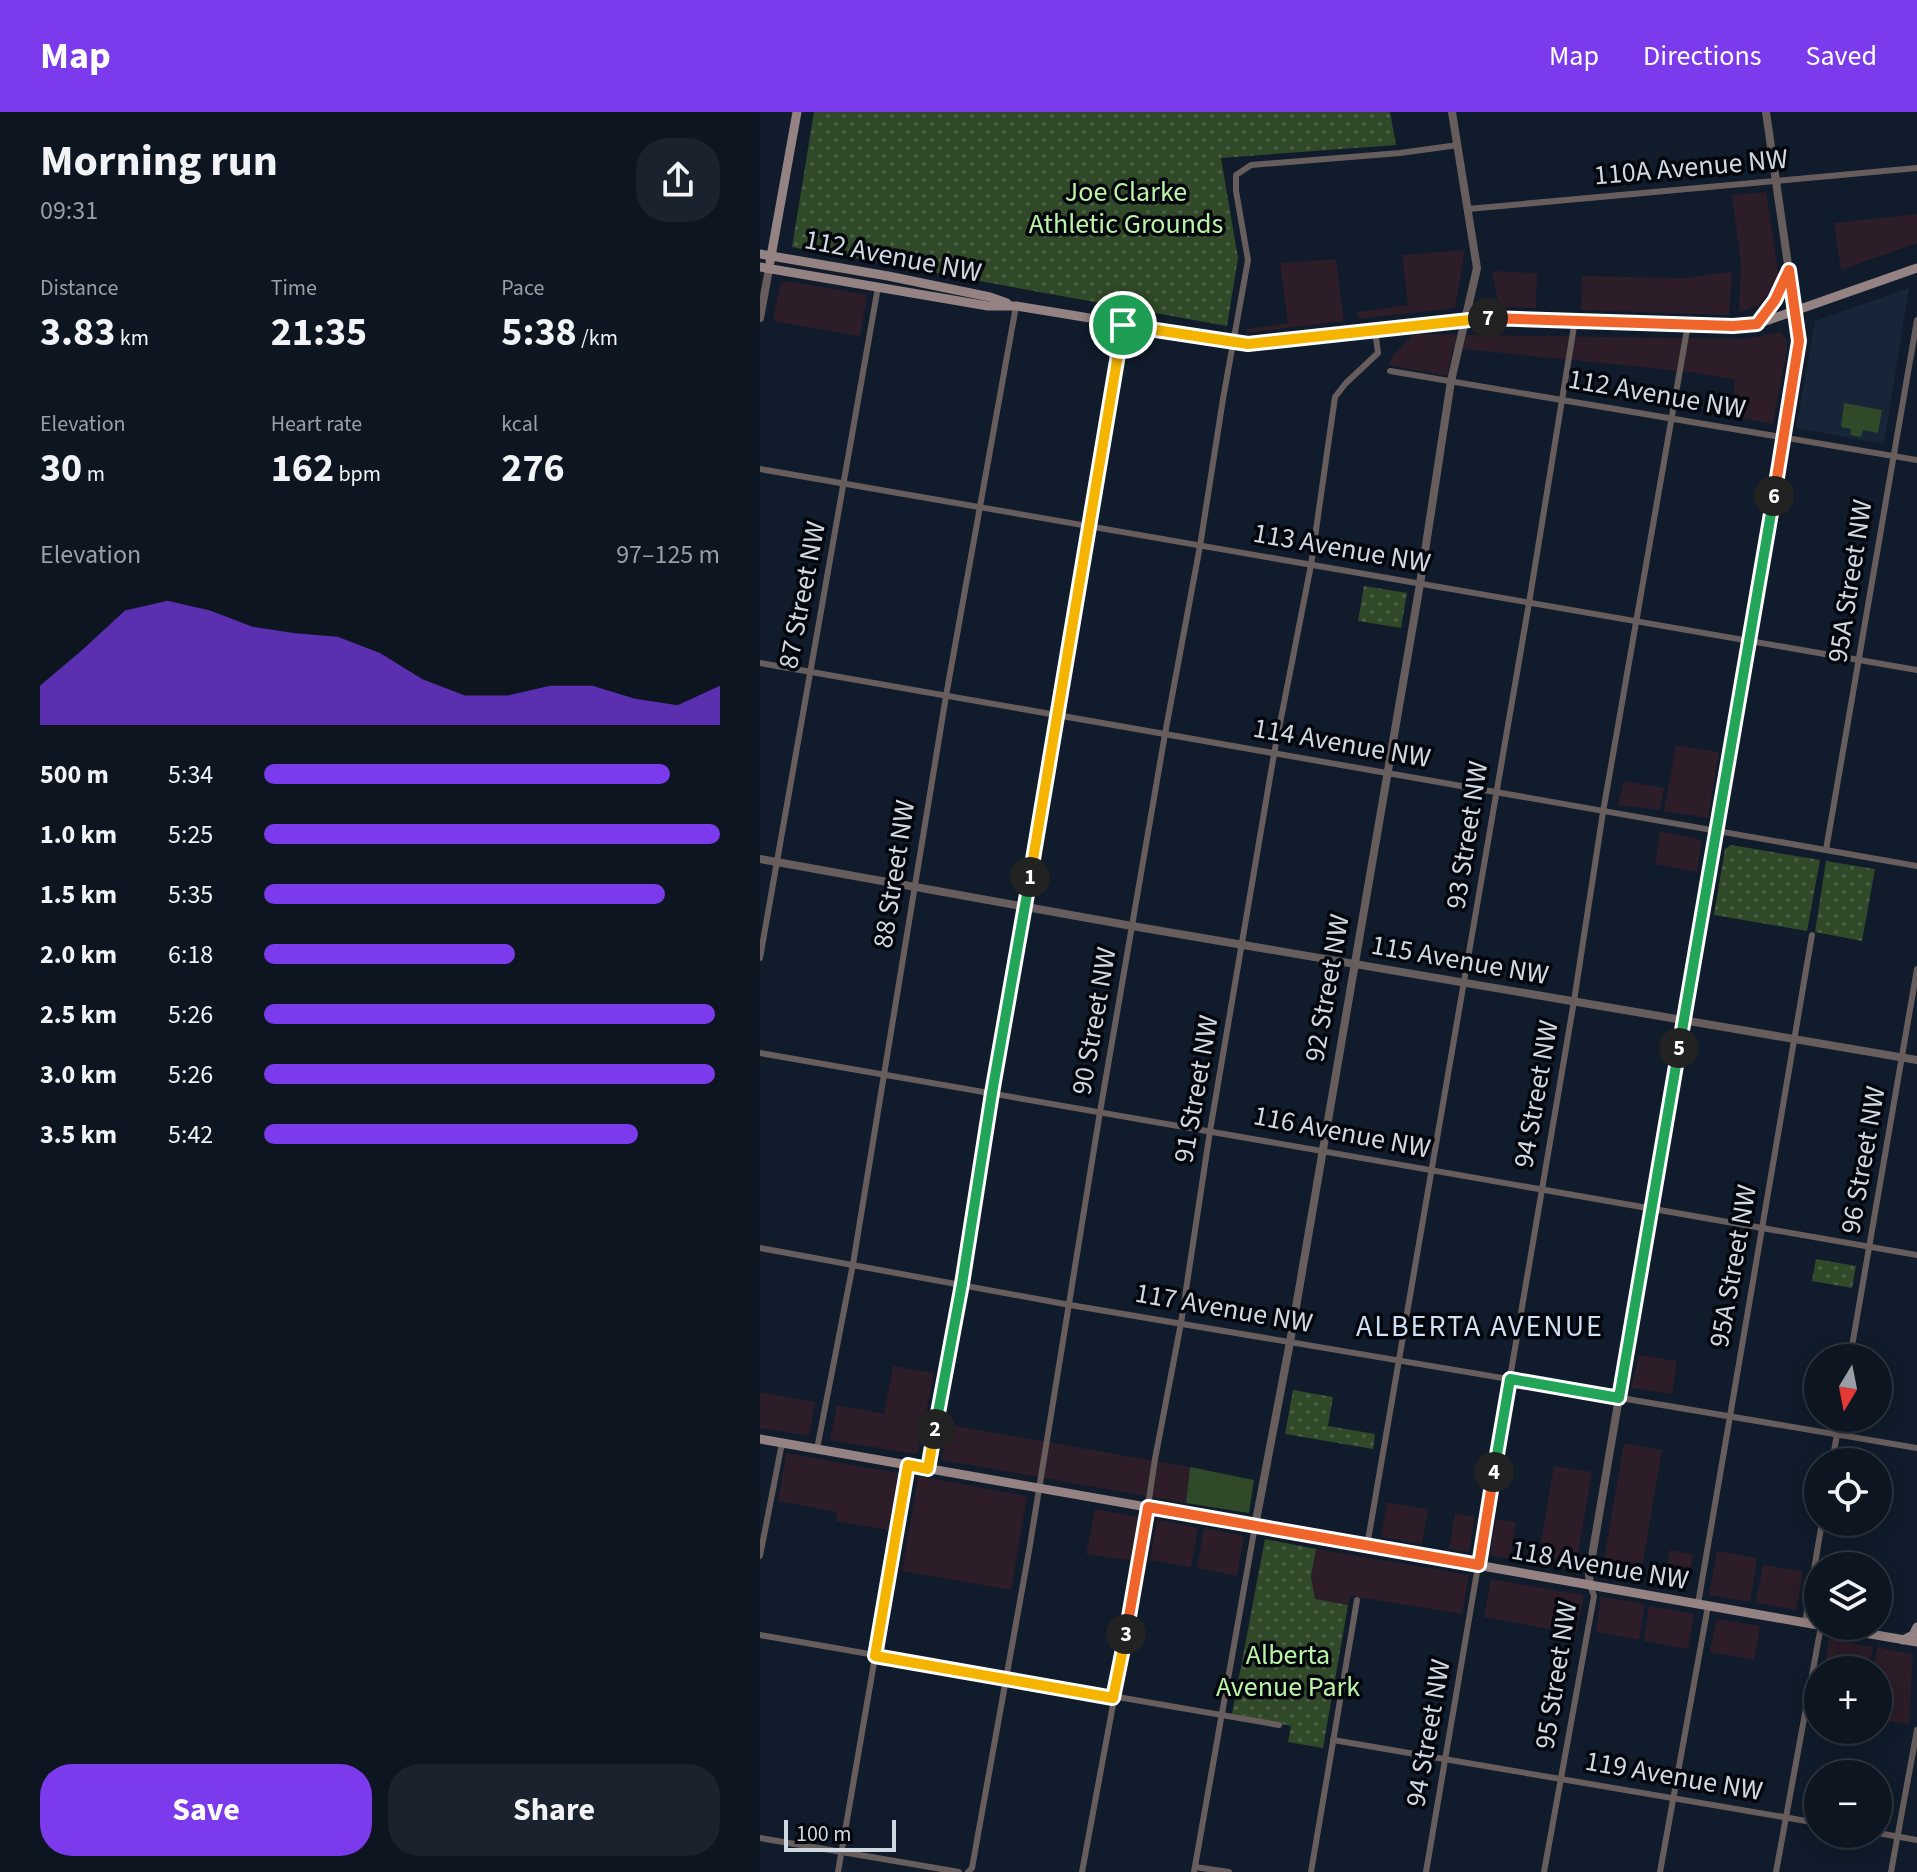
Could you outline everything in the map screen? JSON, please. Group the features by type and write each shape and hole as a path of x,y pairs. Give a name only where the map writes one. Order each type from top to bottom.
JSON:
{"main road":[{"path":"764,268 771,255 797,112"},
{"name":"112 Avenue NW","path":"760,254 990,297 1016,306 1232,343 1266,343 1464,319 1757,324 1917,268"},
{"name":"112 Avenue NW","path":"764,268 988,306 1016,306"},
{"path":"1757,324 1775,300 1789,270"},
{"name":"118 Avenue NW","path":"760,1439 1804,1623"},
{"path":"1903,1640 1913,1635 1917,1627"},
{"name":"118 Avenue NW","path":"1892,1638 1917,1642"}],"street":[{"name":"92 Street NW","path":"1195,1869 1290,1342 1420,584 1451,381 1477,268 1452,112"},
{"name":"95 Street NW","path":"1544,1872 1594,1596 1589,1574 1751,642 1799,341 1766,112"},
{"name":"90 Street NW","path":"968,1872 972,1868 1029,1551 1100,1112 1248,260 1236,175 1251,165 1458,145"},
{"name":"110A Avenue NW","path":"1468,209 1917,168"},
{"path":"760,318 764,268"},
{"name":"87 Street NW","path":"760,958 878,287"},
{"name":"88 Street NW","path":"817,1449 853,1264 946,696 1016,306"},
{"name":"93 Street NW","path":"1367,1546 1575,320"},
{"name":"95A Street NW","path":"1826,850 1917,320"},
{"name":"94 Street NW","path":"1426,1872 1688,324"},
{"path":"928,1469 962,1284 1123,325"},
{"name":"91 Street NW","path":"1082,1872 1181,1323 1274,754 1311,565 1335,397 1378,353 1375,330"},
{"name":"112 Avenue NW","path":"1390,371 1917,460"},
{"name":"113 Avenue NW","path":"760,469 1917,670"},
{"name":"114 Avenue NW","path":"760,663 1917,866"},
{"name":"115 Avenue NW","path":"760,859 1917,1060"},
{"name":"95A Street NW","path":"1660,1872 1674,1798 1730,1417 1812,935"},
{"name":"96 Street NW","path":"1853,1344 1917,969"},
{"name":"116 Avenue NW","path":"760,1053 1917,1255"},
{"name":"117 Avenue NW","path":"760,1248 1070,1305 1917,1448"},
{"path":"1835,1448 1838,1432"},
{"path":"760,1556 782,1443"},
{"path":"838,1872 908,1465"},
{"path":"1311,1872 1357,1600"},
{"path":"760,1635 1279,1725"},
{"path":"1776,1872 1818,1640"},
{"path":"1891,1872 1917,1730"},
{"name":"119 Avenue NW","path":"1333,1740 1804,1822"},
{"path":"1892,1835 1917,1840"},
{"path":"760,1838 959,1872"},
{"path":"1195,1869 1229,1872"}],"shaded area":[{"path":"1766,192 1778,271 1777,284 1758,306 1739,312 1741,264 1732,195"},
{"path":"1917,214 1917,243 1841,270 1834,223"},
{"path":"1465,250 1455,308 1358,319 1357,312 1408,305 1402,255"},
{"path":"1336,259 1344,321 1247,333 1247,329 1288,323 1280,263"},
{"path":"1492,271 1537,273 1536,308 1499,307"},
{"path":"1729,272 1732,275 1729,315 1581,310 1582,276 1683,278"},
{"path":"787,281 867,295 860,336 773,321 780,284"},
{"path":"1909,288 1884,444 1796,428 1815,321"},
{"path":"1781,332 1787,340 1787,349 1773,424 1731,416 1735,380 1691,372 1453,348 1447,376 1389,365 1391,358 1413,334 1742,339"},
{"path":"1676,745 1719,752 1708,818 1664,811"},
{"path":"1624,781 1664,788 1660,810 1618,805"},
{"path":"1660,831 1702,840 1697,872 1655,864"},
{"path":"1639,1355 1677,1361 1672,1394 1631,1388"},
{"path":"893,1366 934,1373 918,1452 830,1440 837,1405 884,1414"},
{"path":"760,1392 815,1402 809,1436 760,1428"},
{"path":"950,1425 1190,1467 1186,1503 941,1460"},
{"path":"1624,1443 1662,1450 1640,1580 1604,1574 1602,1571"},
{"path":"786,1453 898,1473 888,1530 836,1521 837,1512 778,1501"},
{"path":"1554,1466 1592,1472 1576,1566 1571,1570 1537,1564"},
{"path":"918,1476 1027,1496 1011,1590 902,1571"},
{"path":"1387,1502 1428,1509 1422,1544 1381,1537"},
{"path":"1095,1509 1142,1518 1135,1561 1086,1554"},
{"path":"1455,1513 1475,1517 1469,1552 1449,1549"},
{"path":"1496,1519 1516,1522 1510,1559 1490,1555"},
{"path":"1157,1520 1198,1528 1191,1567 1150,1560"},
{"path":"1204,1528 1244,1536 1237,1576 1197,1568"},
{"path":"1316,1549 1469,1575 1462,1614 1350,1596 1348,1605 1315,1599 1311,1577"},
{"path":"1670,1550 1693,1554 1687,1590 1664,1586"},
{"path":"1717,1551 1757,1558 1750,1602 1709,1595"},
{"path":"1763,1565 1803,1571 1797,1610 1756,1603"},
{"path":"1491,1579 1584,1595 1576,1634 1484,1617"},
{"path":"1601,1597 1645,1604 1639,1640 1596,1632"},
{"path":"1649,1606 1694,1614 1688,1649 1644,1641"},
{"path":"1716,1619 1760,1626 1754,1660 1710,1652"},
{"path":"1829,1640 1873,1647 1871,1656 1826,1656"},
{"path":"1877,1647 1913,1654 1909,1725 1892,1722 1892,1656 1875,1656"}],"green space":[{"name":"Joe Clarke Athletic Grounds","path":"814,112 1390,112 1396,145 1221,158 1238,258 1227,326 792,247"},
{"path":"1844,403 1882,410 1878,433 1863,430 1861,437 1850,435 1851,429 1841,427"},
{"path":"1364,586 1407,593 1401,628 1358,621"},
{"path":"1731,845 1820,860 1807,931 1714,915 1725,849"},
{"path":"1826,861 1875,869 1862,941 1815,932"},
{"path":"1816,1259 1856,1266 1852,1288 1812,1281"},
{"path":"1293,1390 1333,1397 1328,1426 1375,1434 1373,1449 1285,1434"},
{"path":"1190,1467 1254,1480 1249,1513 1186,1503"},
{"name":"Alberta Avenue Park","path":"1265,1539 1316,1549 1311,1577 1315,1599 1348,1605 1323,1748 1288,1742 1291,1726 1232,1714"}],"district":[{"name":"ALBERTA AVENUE","path":"1480,1326"}],"route":[{"path":"1789,270 1799,341 1751,642 1619,1398 1510,1379 1479,1565 1148,1507 1113,1698 875,1656 908,1465 928,1469 962,1284 1123,325 1248,344 1483,317 1746,325 1757,324 1775,300 1789,270"}]}
